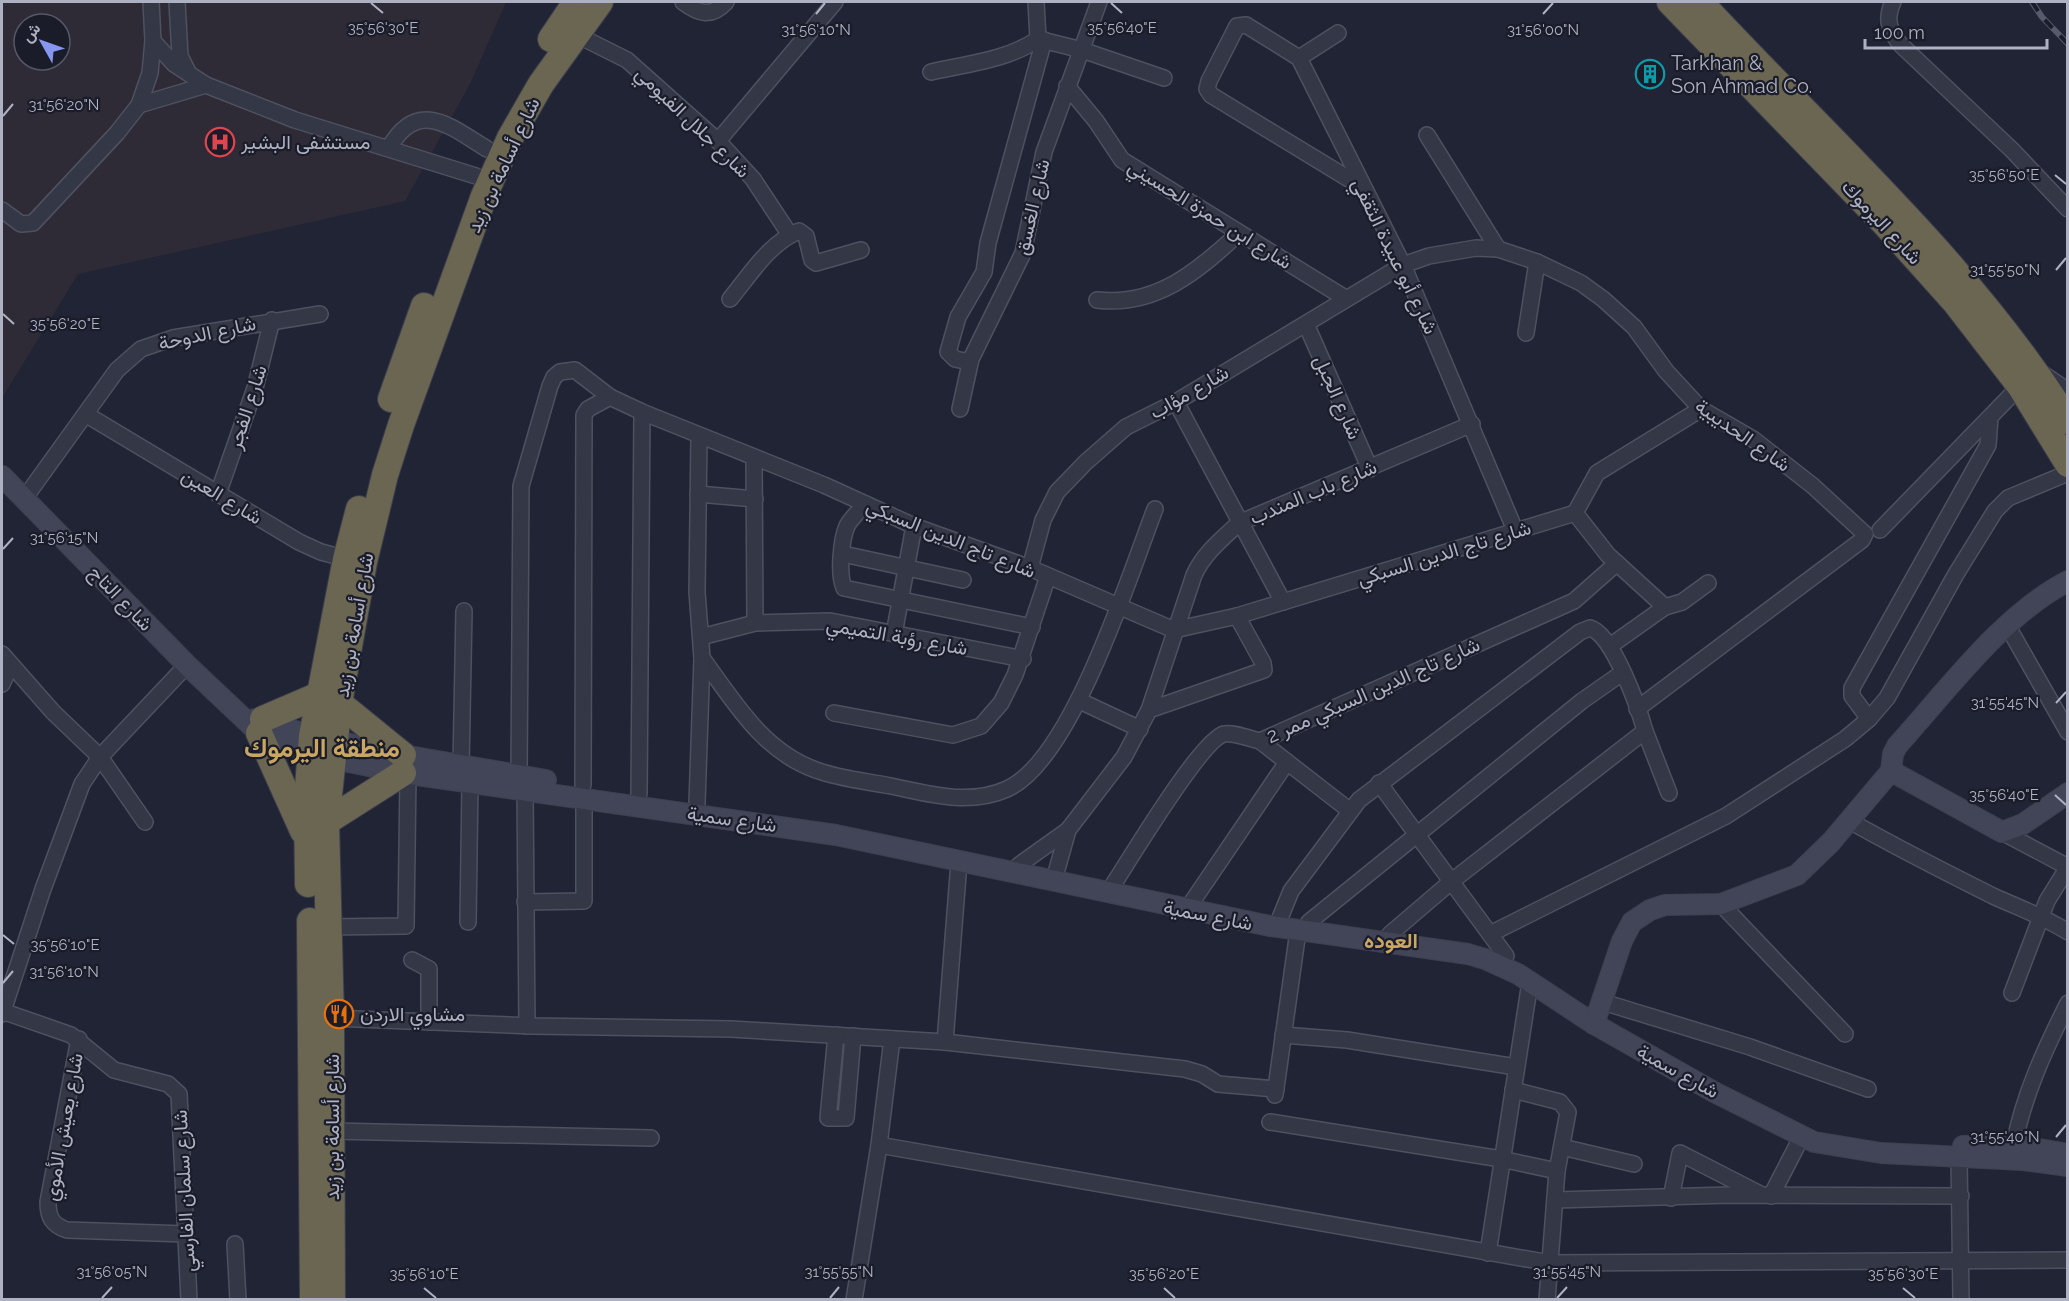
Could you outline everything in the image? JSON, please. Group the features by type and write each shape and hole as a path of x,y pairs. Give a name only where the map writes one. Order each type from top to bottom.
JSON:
{"highway":[{"name":"شارع أسامة بن زيد","path":"313,1299 316,830 322,747 329,699 371,462 405,357 435,275 487,149 526,79 576,2"},
{"name":"شارع أسامة بن زيد","path":"355,561 401,425 484,196 526,111 575,34 600,2"},
{"name":"شارع اليرموك","path":"1670,2 2056,406 2067,464"},
{"name":"شارع اليرموك","path":"1700,2 1924,234 2025,376"},
{"path":"329,699 405,768 316,830 255,723 329,699"},
{"name":"شارع أسامة بن زيد","path":"316,830 327,927 331,1018 332,1299"}],"street":[{"path":"2,210 21,224 33,223 117,133 139,105 150,74 153,41 151,2"},
{"path":"177,2 180,56 191,76"},
{"path":"683,2 707,14 714,12 726,2"},
{"path":"718,141 835,2"},
{"path":"970,362 951,357 948,352 958,317 984,272 988,243 1041,40 1036,2"},
{"name":"شارع الغسق","path":"960,409 970,362 1023,253 1044,152 1099,2"},
{"path":"1893,2 1888,21 1890,32 2012,150 2067,209"},
{"path":"1338,33 1299,58 1246,25 1237,26 1207,89 1211,95 1362,187"},
{"name":"شارع جلال الفيومي","path":"575,34 627,60 718,141 753,179 790,235"},
{"path":"931,72 1008,54 1041,40 1082,50 1164,78"},
{"path":"153,41 174,64 206,85 295,120 476,176"},
{"name":"شارع أبو عبيدة الثقفي","path":"1299,58 1402,265 1472,424 1515,530"},
{"path":"139,105 206,85"},
{"name":"شارع ابن حمزة الحسيني","path":"1067,87 1096,121 1122,160 1345,298"},
{"path":"389,148 407,127 425,119 438,120 487,149"},
{"path":"1427,135 1498,249"},
{"path":"730,299 769,251 790,235 800,231 806,236 812,260 816,263 861,250"},
{"path":"1097,300 1124,301 1159,293 1185,279 1239,233"},
{"name":"شارع الحديبية","path":"1402,265 1451,251 1498,249 1537,262 1581,283 1634,327 1666,371 1701,409 1753,439 1813,486 1865,534 1862,540 1637,709"},
{"path":"1526,333 1537,262"},
{"name":"شارع مؤاب","path":"1030,568 1043,520 1057,492 1068,479 1126,428 1176,402 1402,265"},
{"name":"شارع الدوحة","path":"24,499 87,415 117,370 141,348 172,338 320,314"},
{"name":"شارع الفجر","path":"218,494 255,388 272,320"},
{"name":"شارع الجبل","path":"1306,324 1370,469"},
{"name":"شارع تاج الدين السبكي","path":"522,783 521,482 554,377 567,369 575,370 610,397 642,412 914,526 1030,568 1174,630 1283,603 1575,513"},
{"path":"1880,530 1990,417 2025,376 2056,406"},
{"path":"525,902 584,902 584,415 588,409 610,397"},
{"path":"1176,402 1283,603"},
{"path":"1665,607 1617,563 1575,513 1597,473 1701,409"},
{"path":"639,794 642,412"},
{"name":"شارع العين","path":"87,415 299,542 321,552 355,561"},
{"path":"1869,719 1852,696 1852,688 1988,445 1990,417"},
{"name":"شارع باب المندب","path":"1068,830 1107,781 1140,729 1149,710 1198,564 1239,523 1472,424"},
{"path":"697,803 702,658 697,592 699,436"},
{"path":"754,458 755,623"},
{"path":"1490,934 1726,816 1813,762 1869,719 1892,690 1956,574 1995,511 2008,498 2067,473"},
{"name":"شارع التاج","path":"2,476 187,665 255,723 322,747"},
{"path":"698,494 755,499"},
{"path":"866,504 848,526 843,554 844,588 1032,627"},
{"path":"702,658 751,725 772,746 792,759 817,770 947,798 984,796 1006,789 1022,781 1051,745 1080,701 1155,509"},
{"path":"894,634 914,526"},
{"path":"843,554 963,580"},
{"name":"شارع تاج الدين السبكي ممر 2","path":"1113,885 1206,748 1225,734 1260,741 1574,601 1617,563"},
{"path":"834,713 960,735 981,726 990,719 1009,689 1023,659 1048,576"},
{"path":"1868,1089 1750,1047 1599,1014 1622,941 1632,921 1650,909 1665,905 1721,904 1797,875 1850,821 1891,771 1893,754 1897,746 2007,625 2033,601 2067,581"},
{"path":"1610,646 1665,607 1689,598 1708,583"},
{"path":"464,611 468,922"},
{"path":"1149,710 1264,670 1263,663 1237,616"},
{"name":"شارع رؤبة التميمي","path":"701,637 755,623 830,621 1023,659"},
{"path":"2007,625 2067,732"},
{"path":"1280,918 1291,891 1349,810 1379,783 1580,632 1594,629 1610,646 1669,793"},
{"path":"2,684 6,659"},
{"path":"6,659 53,712 100,757 145,822"},
{"path":"79,1039 2,1012 74,802 90,771 100,757 187,665"},
{"path":"331,1018 527,1026 714,1028 945,1042 1185,1069 1202,1074 1218,1084 1275,1092 1283,1035 1304,926 1582,701 1622,673"},
{"path":"1080,701 1140,729"},
{"path":"1390,934 1452,881 1645,731"},
{"path":"1260,741 1349,810"},
{"name":"شارع سمية","path":"322,747 405,768 466,774 584,792 825,834 1136,900 1467,954 1499,965 1599,1014 1714,1092 1814,1142 1881,1153 2023,1160 2067,1166"},
{"path":"1192,902 1287,762"},
{"path":"327,927 406,926 405,768"},
{"path":"1891,771 2067,867 2054,885 2012,993"},
{"path":"522,783 527,1026"},
{"path":"1379,783 1506,956"},
{"name":"شارع سمية","path":"584,792 639,794 860,830 1192,902 1280,918 1304,926 1390,934 1463,945 1506,956 1599,1014 1728,1089 1792,1120 1834,1135 1891,1143 1952,1146 2013,1145 2067,1154"},
{"path":"2002,832 2023,824 2067,793"},
{"path":"1850,821 1910,855 2013,905 2042,915 2067,932"},
{"path":"1019,865 1068,830"},
{"path":"1056,873 1068,830"},
{"path":"945,1042 959,862"},
{"path":"1721,904 1845,1034"},
{"path":"412,960 429,969 429,1022"},
{"path":"1488,1253 1530,982"},
{"path":"2013,1145 2020,1113 2034,1074 2063,1021 2067,1003"},
{"path":"836,1035 828,1118 846,1119 852,1036"},
{"path":"1283,1035 1347,1040 1516,1067"},
{"name":"شارع يعيش الأموي","path":"79,1039 48,1202 48,1214 52,1222 67,1230 186,1234"},
{"name":"شارع سلمان الفارسي","path":"79,1039 114,1070 168,1084 179,1094 189,1299"},
{"path":"854,1299 879,1145 892,1039"},
{"path":"1514,1090 1560,1102 1568,1112 1557,1171 1547,1299"},
{"path":"1270,1122 1501,1159 1557,1171"},
{"path":"332,1131 651,1138"},
{"path":"1768,1196 1802,1136"},
{"path":"879,1145 1550,1263 2067,1260"},
{"path":"1562,1147 1634,1164"},
{"path":"1671,1198 1680,1153 1768,1196"},
{"path":"1959,1158 1961,1299"},
{"path":"1555,1200 1768,1196 1961,1196"},
{"path":"235,1244 238,1299"},
{"path":"843,1299 858,1280"}],"shaded area":[{"name":"مستشفى البشير","path":"2,2 506,2 471,82 405,201 78,274 2,398"}],"railway":[{"path":"2032,2 2042,17 2068,44"}],"place":[{"name":"Tarkhan & Son Ahmad Co.","path":"1650,74"},
{"name":"مستشفى البشير","path":"220,142"},
{"name":"مشاوي الاردن","path":"339,1014"}],"district":[{"name":"منطقة اليرموك","path":"322,748"},
{"name":"العوده","path":"1391,940"}]}
